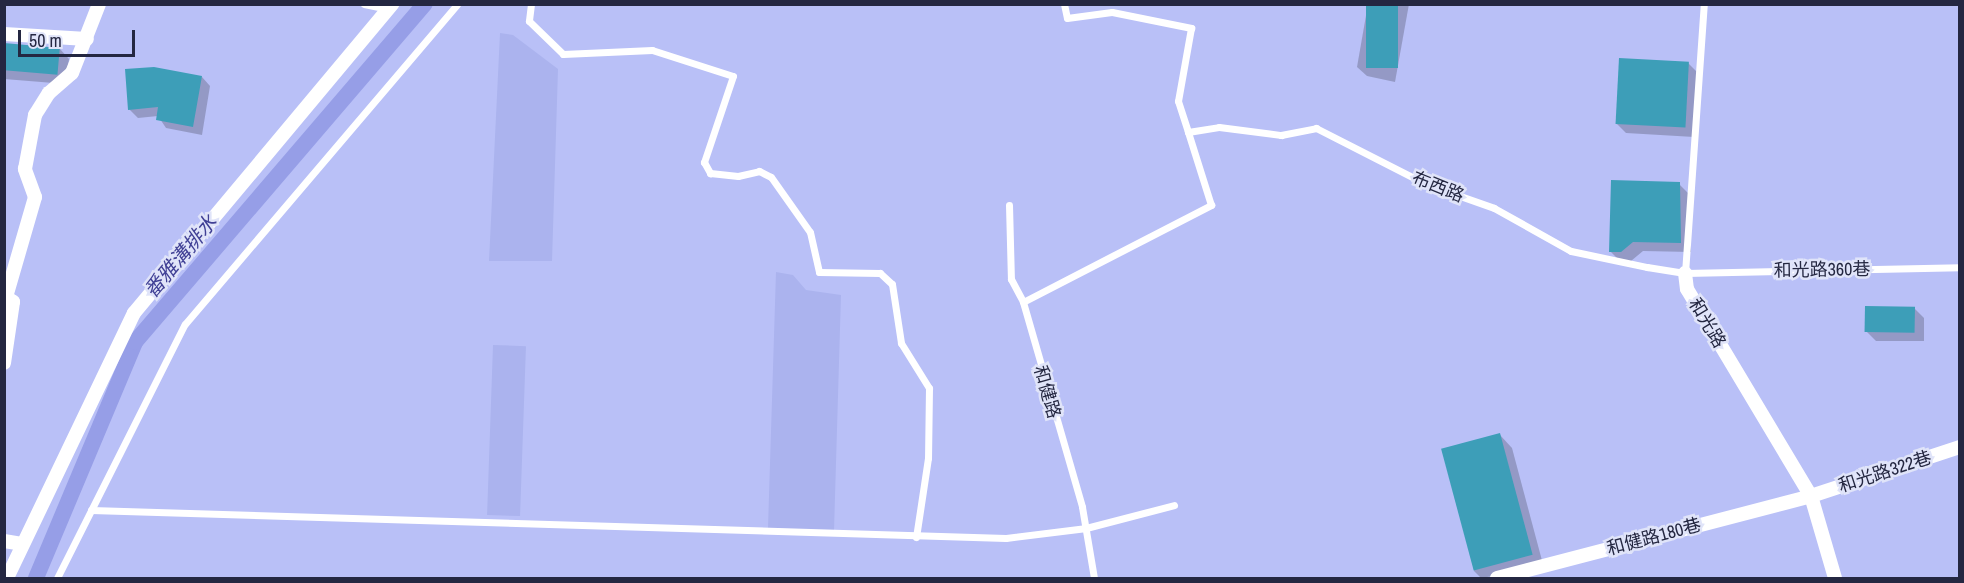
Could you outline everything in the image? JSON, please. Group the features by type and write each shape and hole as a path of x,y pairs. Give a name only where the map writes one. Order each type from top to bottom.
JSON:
{"street":[{"path":"4,363 13,302 6,297 35,197 25,169 35,115 49,93 72,73 99,4"},
{"path":"7,579 134,312 390,7"},
{"path":"4,34 87,39"},
{"name":"和光路","path":"1685,273 1687,290 1811,496 1835,579"},
{"name":"和光路322巷","path":"1811,496 1959,447"},
{"name":"和健路180巷","path":"1497,579 1811,496"},
{"path":"4,541 22,544"}],"lane":[{"path":"364,4 390,7"},
{"path":"57,579 185,324 457,4"},
{"path":"531,4 528,21 563,54 652,50 733,76 704,162 710,173 738,176 759,171 771,177 810,232 819,272 880,273 892,284 901,343 929,388 927,458 916,537"},
{"path":"1023,302 1211,205 1178,101 1191,28 1112,12 1067,18 1064,4"},
{"name":"和光路","path":"1685,273 1704,4"},
{"name":"布西路","path":"1188,132 1219,127 1281,135 1316,128 1426,184 1494,208 1571,251 1685,273"},
{"name":"和健路","path":"1010,205 1011,279 1023,302 1086,528 1094,579"},
{"name":"和光路360巷","path":"1685,273 1959,267"},
{"path":"91,510 1006,538 1086,528 1174,505"}],"shaded area":[{"path":"500,33 513,35 558,69 552,261 489,261"},
{"path":"776,272 793,275 806,290 841,295 834,531 768,528"},
{"path":"493,345 526,346 520,516 487,515"}],"building":[{"path":"1366,4 1398,4 1398,68 1366,68"},
{"path":"4,43 60,48 57,75 4,70"},
{"path":"1619,58 1689,62 1685,128 1616,124"},
{"path":"154,67 202,76 193,127 156,120 158,107 128,110 125,69"},
{"path":"1611,180 1680,182 1681,243 1633,242 1621,252 1609,252"},
{"path":"1865,306 1915,307 1915,333 1865,332"},
{"path":"1500,433 1533,555 1474,570 1441,449"}],"waterway":[{"name":"番雅溝排水","path":"36,578 135,342 425,4"}]}
